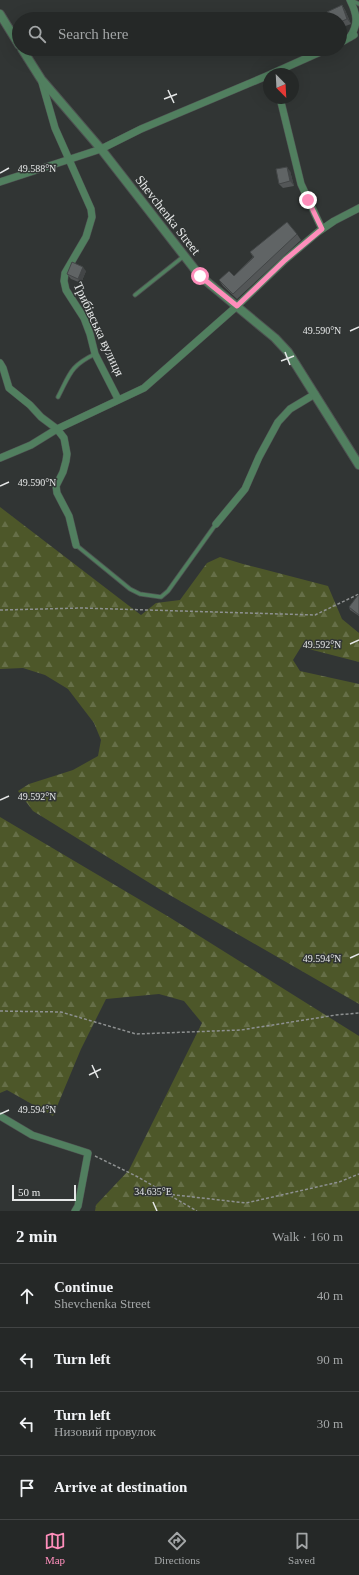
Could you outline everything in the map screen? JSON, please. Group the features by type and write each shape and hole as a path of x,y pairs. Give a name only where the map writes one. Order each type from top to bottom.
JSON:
{"street":[{"path":"350,0 357,12 358,19 358,27 350,37"},
{"path":"0,14 12,34"},
{"path":"347,39 359,33"},
{"name":"Shevchenka Street","path":"26,56 41,80 101,149 200,276 275,338 288,352 359,465"},
{"path":"286,68 312,56"},
{"path":"0,182 101,149 141,129 263,78"},
{"path":"41,80 68,160"},
{"path":"281,104 301,184 322,229"},
{"name":"Трибівська вулиця","path":"68,160 77,175 88,202 92,217 86,238 65,273 64,281 66,290 84,318 95,354 118,399"},
{"path":"0,458 31,445 57,429 144,388 237,306 285,260 322,229 359,208"},
{"path":"0,363 9,388 30,405 41,417 57,429 64,438 67,454 63,472 56,486 57,492 69,516 76,545"},
{"path":"216,524 245,489 259,457 278,422 290,410 315,394"},
{"path":"0,1116 32,1135 88,1153 78,1206 75,1211"}],"lane":[{"path":"350,0 359,4"},
{"path":"135,295 184,256"},
{"path":"58,396 75,366 81,360 95,354"},
{"path":"76,545 130,589 140,594 161,596 168,591 216,524"}],"path":[{"path":"0,610 81,608 315,615 359,594"},
{"path":"0,1011 61,1012 136,1034 241,1030 336,1014 359,1013"},
{"path":"88,1153 138,1177 197,1211"},
{"path":"167,1194 246,1203 339,1182 359,1174"}],"green space":[{"path":"0,507 141,615 156,603 180,600 207,563 220,557 328,586 342,619 359,633 359,662 301,647 293,660 300,671 359,684 359,1004 161,890 33,811 18,791 29,784 73,770 98,756 101,740 94,723 68,689 45,675 23,668 0,669"},
{"path":"0,817 169,917 359,1036 359,1211 95,1211 96,1205 129,1170 202,1023 184,1001 159,994 106,999 81,1049 53,1116 7,1090 0,1093"}],"building":[{"path":"342,5 344,12 327,12"},
{"path":"287,167 290,181 279,184 276,169"},
{"path":"287,222 297,234 233,294 219,280 229,271 234,276 254,257 250,252"},
{"path":"72,262 83,267 78,279 67,274"},
{"path":"358,595 359,596 359,615 349,607"}],"route":[{"path":"200,276 237,306 285,260 322,229 308,200"}]}
